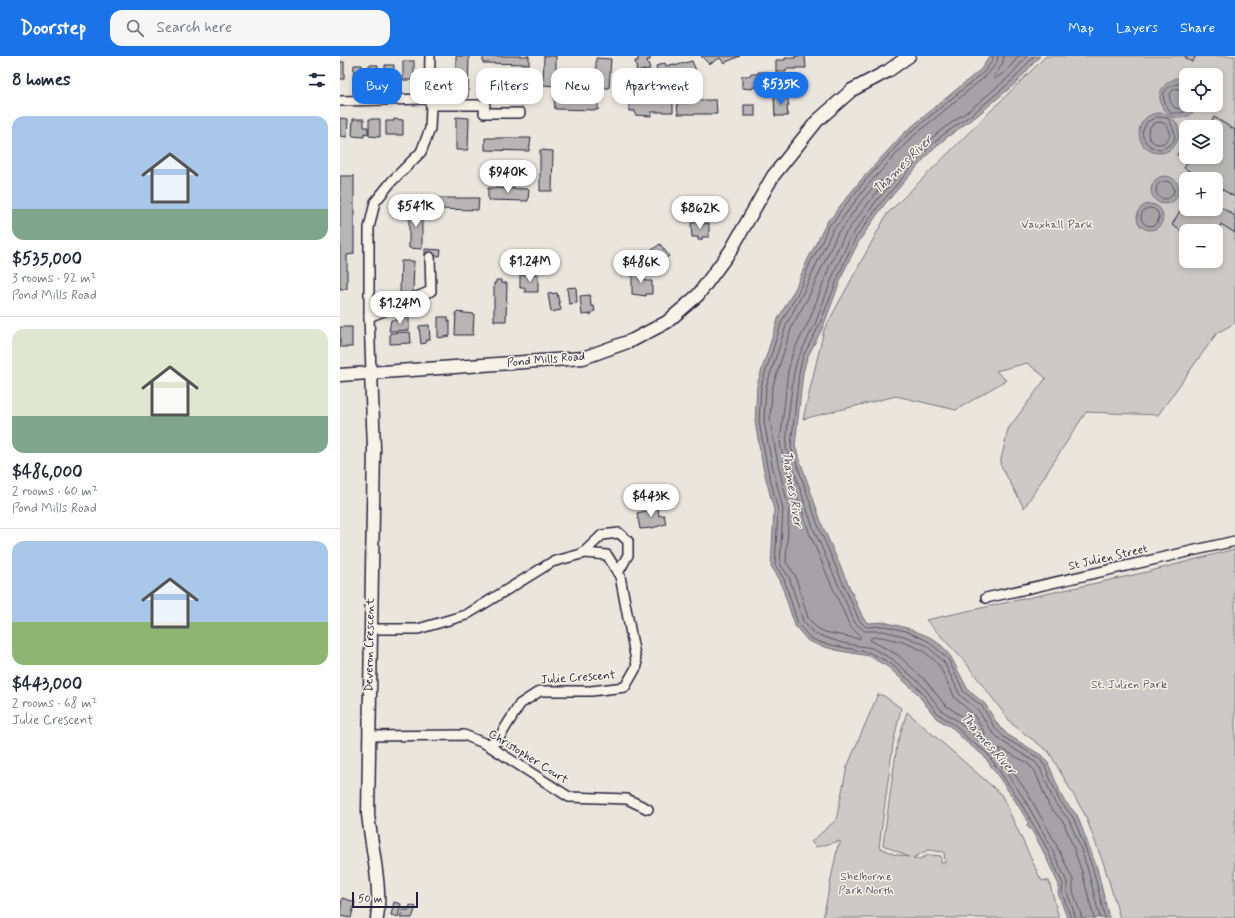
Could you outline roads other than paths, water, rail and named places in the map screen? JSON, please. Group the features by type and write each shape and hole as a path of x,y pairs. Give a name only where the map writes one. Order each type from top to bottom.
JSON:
{"main road":[{"name":"Pond Mills Road","path":"340,375 583,358 633,340 666,322 698,295 731,250 773,176 817,121 852,90 888,71 909,56"},
{"name":"Deveron Crescent","path":"371,372 374,448 368,814 370,840 377,879 377,918"}],"street":[{"path":"430,56 430,68"},
{"path":"340,101 410,102"},
{"path":"371,372 369,317 369,228 375,202 392,181 421,152 430,129 430,104"},
{"path":"467,104 485,105 484,113 520,113"},
{"path":"369,317 431,291 430,257"},
{"name":"Julie Crescent","path":"582,554 602,535 618,533 628,541 628,555 618,573"},
{"name":"St Julien Street","path":"986,598 1235,541"},
{"name":"Julie Crescent","path":"371,628 418,629 466,615 552,562 585,553 607,555 620,576 637,666 625,687 592,692 540,691 520,704 497,741 486,744"},
{"name":"Christopher Court","path":"369,736 464,735 486,744 569,797 627,799 648,809"}],"water":[{"name":"Thames River","path":"990,56 1040,56 1017,82 978,115 931,151 884,205 859,241 844,271 823,327 807,358 803,373 795,446 823,527 863,618 868,623 884,622 907,628 930,637 942,646 951,657 968,690 985,704 998,725 1008,735 1041,755 1048,763 1063,799 1077,815 1097,868 1109,918 1067,918 1058,893 1059,885 1041,847 1032,831 1027,826 1028,822 1016,802 984,756 965,741 954,729 936,718 915,691 888,667 869,656 840,651 808,641 795,626 780,580 771,566 774,510 763,467 755,422 757,385 778,319 795,289 807,261 828,220 833,216 861,180 904,133 981,69"},
{"path":"1177,78 1179,78 1179,112 1192,112 1190,115 1181,118 1172,116 1165,110 1161,102 1160,93 1165,85"},
{"path":"1151,114 1167,114 1176,122 1179,129 1178,141 1167,152 1151,152 1140,141 1140,125"},
{"path":"1165,176 1175,180 1179,190 1175,200 1165,204 1155,200 1151,190 1155,180"},
{"path":"1150,204 1159,208 1163,217 1159,226 1150,230 1141,226 1137,217 1141,208"}],"park label":[{"name":"Vauxhall Park","path":"1057,225"},
{"name":"St. Julien Park","path":"1129,685"},
{"name":"Shelborne Park North","path":"866,884"}]}
